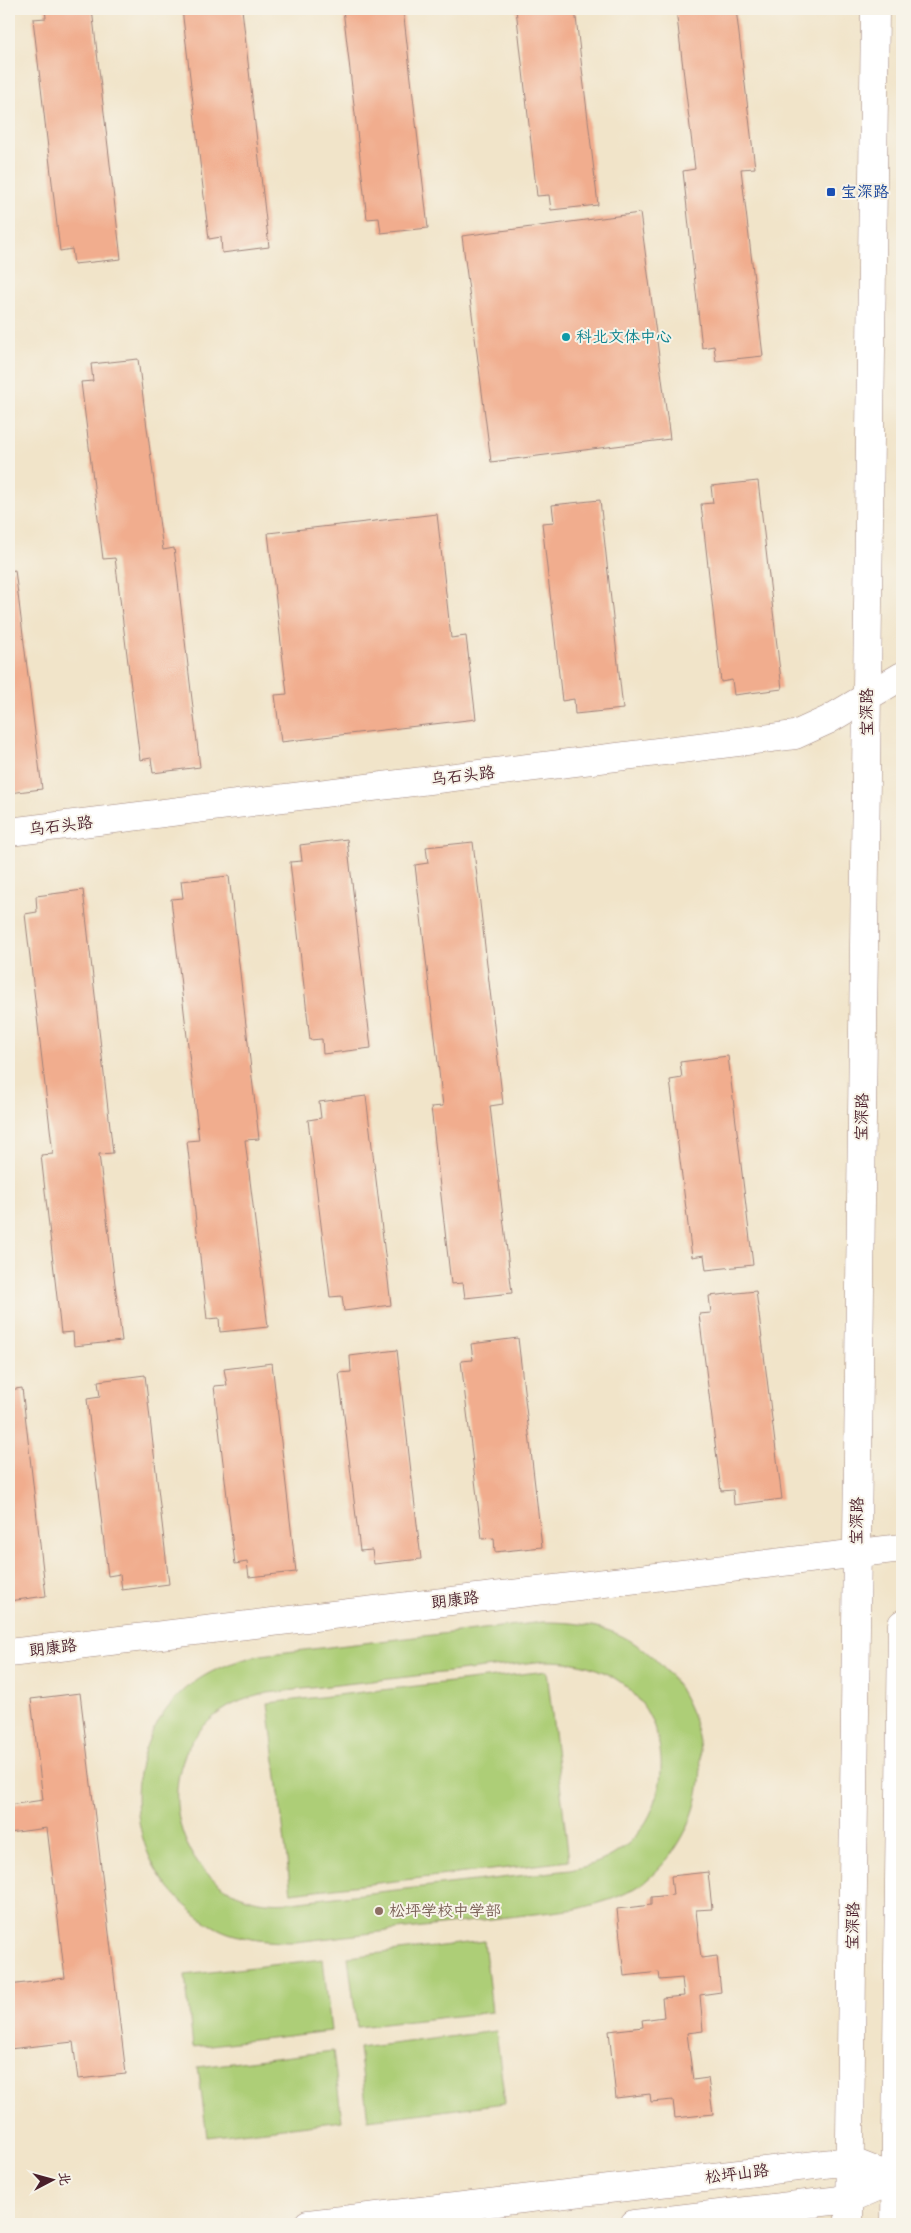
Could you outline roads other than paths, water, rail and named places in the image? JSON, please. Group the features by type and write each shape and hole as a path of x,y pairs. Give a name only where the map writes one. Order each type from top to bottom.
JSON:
{"street":[{"name":"宝深路","path":"849,2212 875,9"},
{"name":"乌石头路","path":"9,832 795,735 828,720 902,676"},
{"name":"朗康路","path":"9,1653 902,1548"},
{"path":"896,2224 902,1624"},
{"name":"松坪山路","path":"308,2224 850,2161 896,2179"},
{"path":"634,2224 849,2212 896,2179"}],"place":[{"name":"宝深路","path":"831,192"},
{"name":"科北文体中心","path":"566,337"},
{"name":"松坪学校中学部","path":"379,1911"}]}
